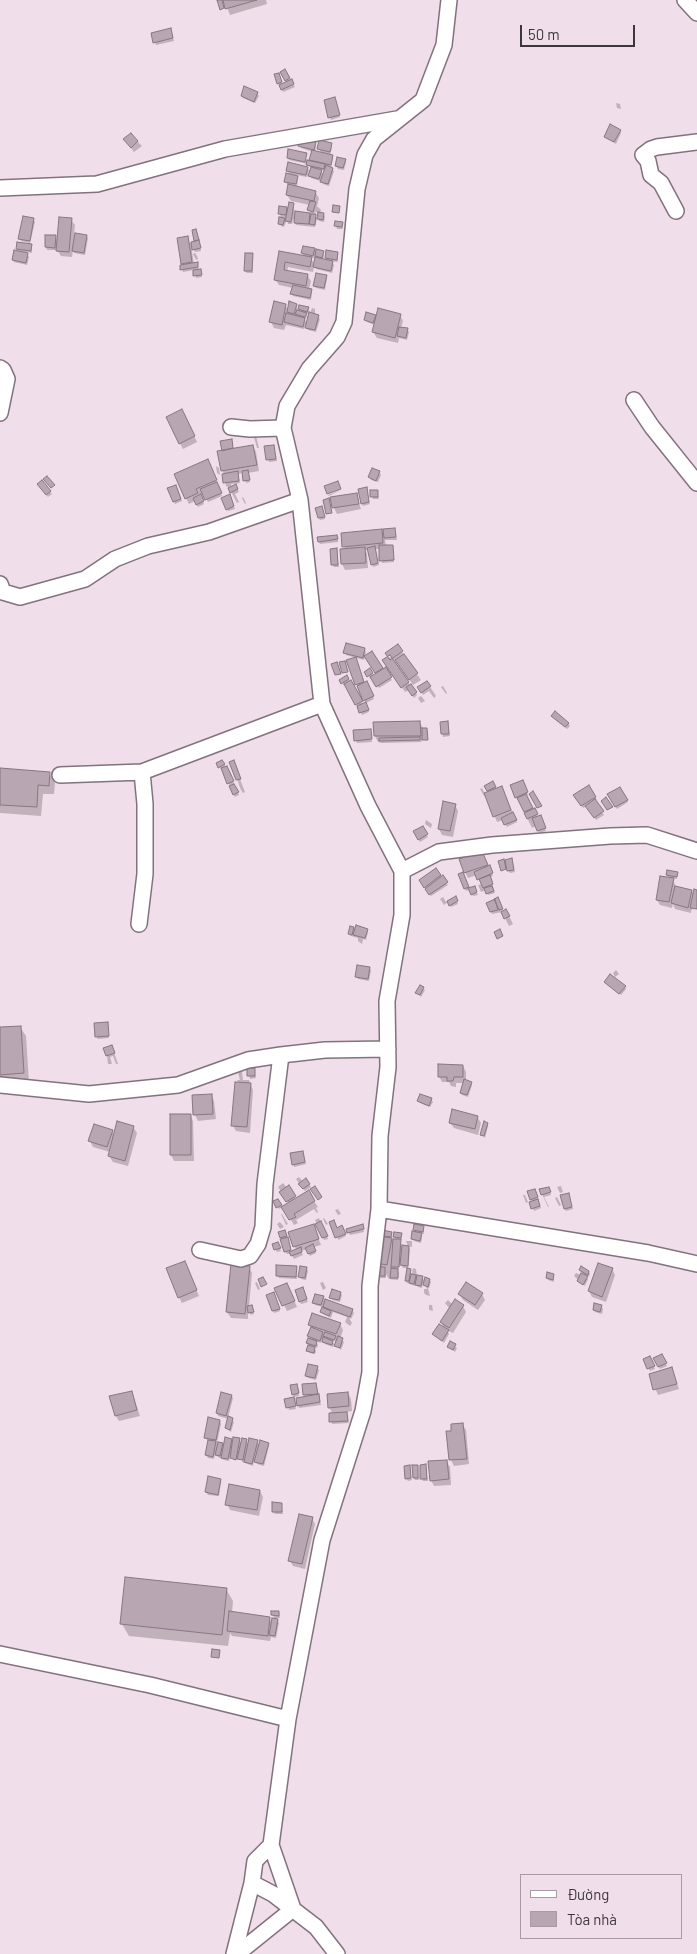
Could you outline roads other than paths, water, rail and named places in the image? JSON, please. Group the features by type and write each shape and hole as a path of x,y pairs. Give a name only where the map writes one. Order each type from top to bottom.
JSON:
{"street":[{"path":"293,1909 271,1845 288,1719 322,1540 363,1410 370,1372 370,1286 379,1209 380,1136 388,1050 387,1001 402,914 402,871 368,806 322,704 300,500 283,428 287,406 309,370 337,337 344,322 357,189 365,155 374,139 422,100 444,45 449,0"},
{"path":"686,0 697,13"},
{"path":"0,188 97,184 226,149 399,119"},
{"path":"676,211 661,183 651,175 648,161 643,155 657,147 697,142"},
{"path":"0,368 7,379 0,413"},
{"path":"634,400 652,427 697,483"},
{"path":"231,428 283,428"},
{"path":"0,584 3,592 20,597 76,582 86,579 115,559 148,546 209,532 300,500"},
{"path":"60,776 142,772 322,704"},
{"path":"139,924 144,874 145,804 142,772"},
{"path":"402,871 439,852 492,845 610,836 648,835 697,851"},
{"path":"0,1086 89,1094 178,1085 248,1060 282,1054 326,1050 388,1050"},
{"path":"200,1250 242,1259 250,1256 258,1244 263,1227 265,1184 282,1054"},
{"path":"379,1209 648,1253 697,1264"},
{"path":"0,1654 150,1685 288,1719"},
{"path":"234,1954 252,1883 255,1861 271,1845"},
{"path":"252,1883 273,1894 316,1927 337,1954"},
{"path":"238,1954 293,1909"}]}
